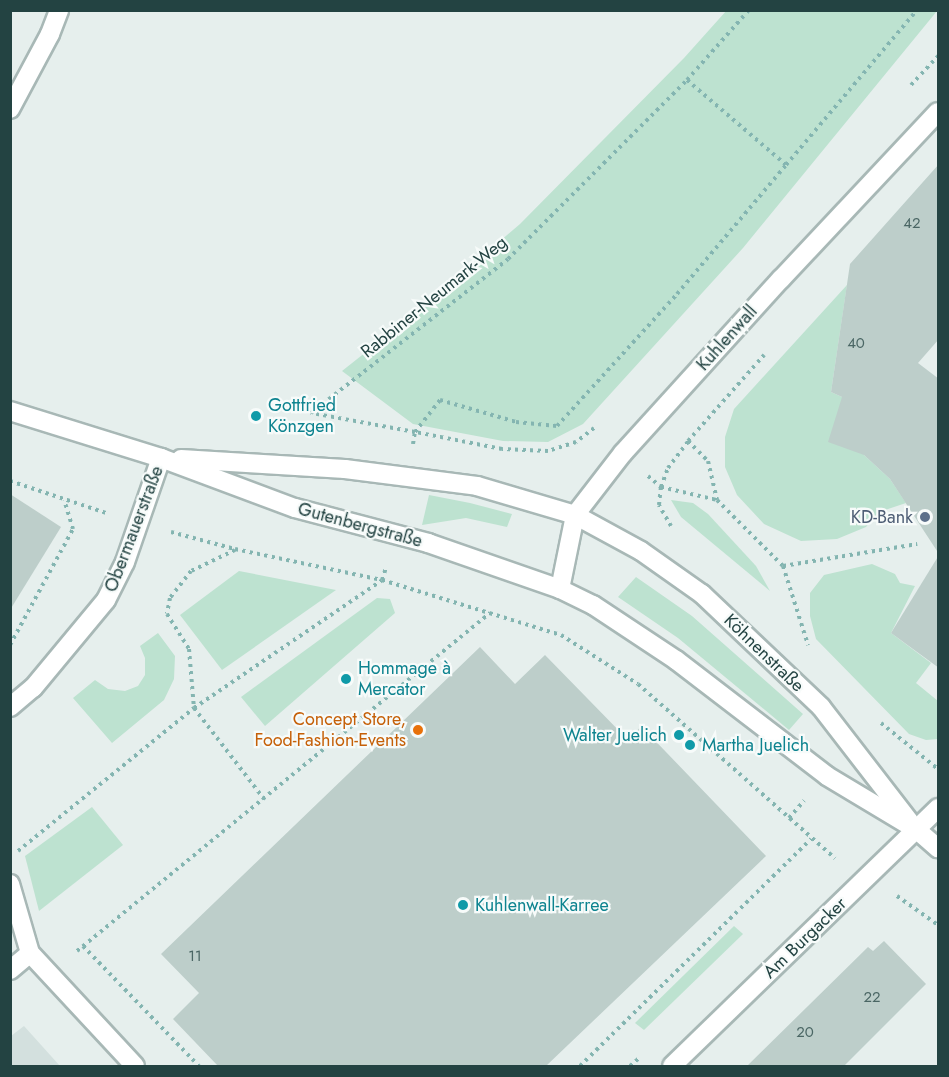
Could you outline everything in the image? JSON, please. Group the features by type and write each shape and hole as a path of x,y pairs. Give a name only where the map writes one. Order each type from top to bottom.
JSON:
{"main road":[{"path":"10,109 50,34 59,10"},
{"name":"Kuhlenwall","path":"560,589 575,515 623,453 781,279 939,112"},
{"name":"Gutenbergstraße","path":"10,411 161,458 295,508 428,543 560,589"},
{"name":"Gutenbergstraße","path":"161,458 345,469 477,486 575,515"},
{"name":"Obermauerstraße","path":"10,707 33,688 106,600 140,524 161,458"},
{"name":"Köhnenstraße","path":"575,515 641,551 702,594 821,707 916,830"},
{"name":"Köhnenstraße","path":"560,589 593,605 676,660 827,776 916,830 939,848"},
{"name":"Am Burgacker","path":"672,1066 939,808"},
{"path":"10,884 30,953 135,1066"},
{"path":"10,970 30,953"}],"path":[{"name":"Rabbiner-Neumark-Weg","path":"415,432 311,413 508,259 687,80 749,10"},
{"path":"408,477 415,432 440,400 516,422 557,426 677,294 917,10"},
{"path":"906,90 939,56"},
{"path":"687,80 786,165"},
{"path":"415,432 502,448 548,451 586,436 601,420"},
{"path":"687,441 708,461 717,500 783,566 809,646"},
{"path":"10,481 140,524 235,549 382,580 561,635 638,684 789,818"},
{"path":"10,645 73,529 64,500"},
{"path":"10,857 194,708 382,580 395,536"},
{"path":"783,566 917,544"},
{"path":"235,549 191,571 170,598 167,614 189,649 194,708 264,799"},
{"path":"49,974 490,613"},
{"path":"880,722 939,769"},
{"path":"933,764 939,759"},
{"path":"580,1066 811,839"},
{"path":"83,946 199,1066"}],"shaded area":[{"path":"24,1026 60,1066 11,1066 11,1036"}],"green space":[{"path":"727,10 937,11 743,248 583,424 548,442 503,441 413,424 342,371 424,306 520,224 684,58"},
{"path":"847,285 831,392 842,397 864,455 890,479 906,503 879,512 866,527 837,539 801,541 764,524 737,495 725,467 725,437 734,409"},
{"path":"429,495 512,514 507,527 466,518 422,525"},
{"path":"671,500 693,503 708,514 756,566 770,591 681,517"},
{"path":"872,564 895,574 900,583 915,586 891,633 931,663 916,683 938,701 938,739 926,740 909,734 816,639 810,616 810,593 824,575"},
{"path":"239,571 336,590 222,670 180,615"},
{"path":"636,577 692,616 803,714 789,730 678,638 618,597"},
{"path":"377,598 390,599 395,613 265,726 241,697"},
{"path":"158,633 175,656 174,679 164,700 112,743 73,698 95,680 108,689 125,691 138,686 145,675 145,658 140,646"},
{"path":"92,807 123,845 39,911 25,856"},
{"path":"734,926 743,934 644,1030 635,1023"}],"building":[{"path":"939,164 939,339 918,363 939,379 939,554 890,479 864,455 828,442 842,397 831,392 850,264"},
{"path":"10,494 61,527 10,610"},
{"path":"939,555 939,668 891,633"},
{"name":"Kuhlenwall-Karree","path":"480,647 515,684 545,655 629,741 641,726 766,856 546,1066 218,1066 173,1019 199,993 161,954"},
{"path":"884,941 926,984 844,1066 747,1066 868,947 873,951"}],"place":[{"name":"Gottfried Könzgen","path":"256,416"},
{"name":"KD-Bank","path":"925,517"},
{"name":"Hommage à Mercator","path":"346,679"},
{"name":"Concept Store, Food-Fashion-Events","path":"418,730"},
{"name":"Walter Juelich","path":"679,735"},
{"name":"Martha Juelich","path":"690,745"},
{"name":"Kuhlenwall-Karree","path":"463,905"}]}
